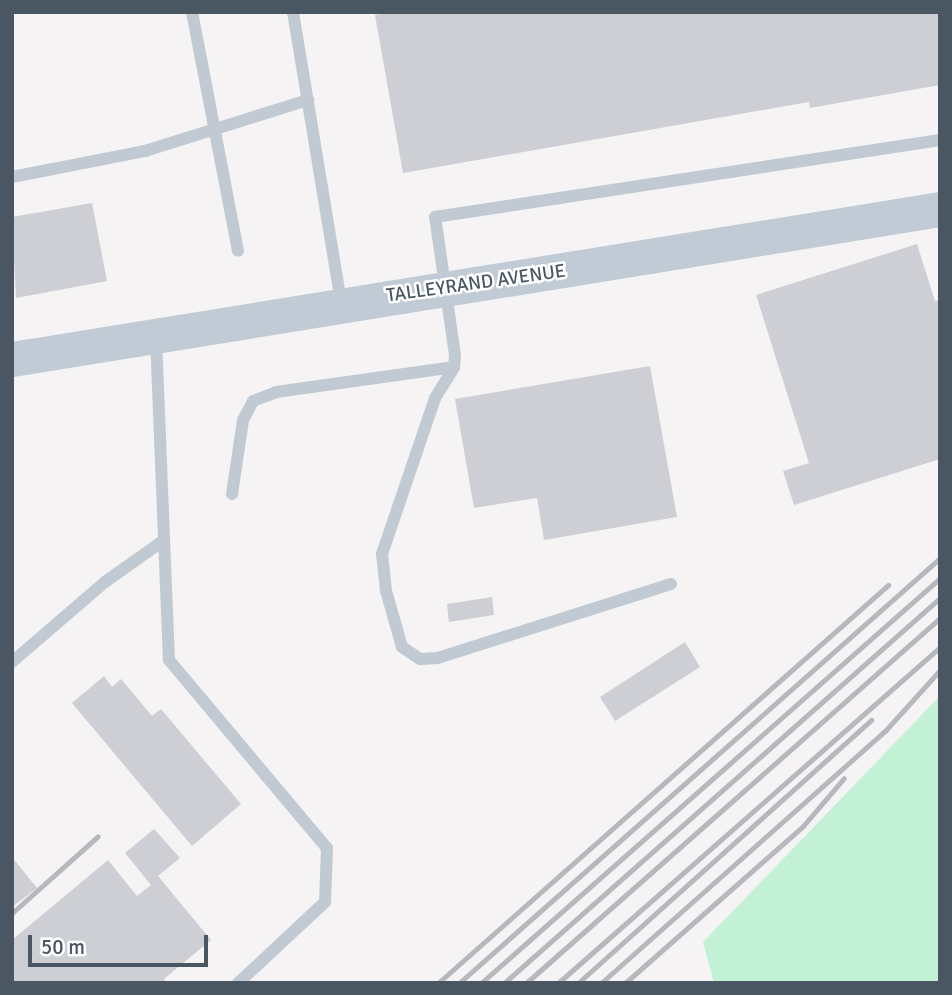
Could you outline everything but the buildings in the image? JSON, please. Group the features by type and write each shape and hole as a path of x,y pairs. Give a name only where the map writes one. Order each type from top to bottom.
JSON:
{"street":[{"name":"TALLEYRAND AVENUE","path":"12,359 341,303 940,209"}],"lane":[{"path":"192,12 238,251"},
{"path":"293,12 341,303"},
{"path":"12,177 145,151 213,127 308,100"},
{"path":"671,584 438,658 409,654 402,647 386,591 383,554 435,398 454,367 435,217 940,140"},
{"path":"156,334 169,660 327,848 325,901 238,983"},
{"path":"232,494 243,420 253,401 276,392 454,367"},
{"path":"12,662 105,582 164,540"}],"green space":[{"path":"940,696 940,983 714,983 703,942"}],"railway":[{"path":"459,983 940,558"},
{"path":"481,983 940,578"},
{"path":"438,983 888,585"},
{"path":"504,983 940,598"},
{"path":"526,983 940,618"},
{"path":"558,983 940,647"},
{"path":"601,983 885,731 940,670"},
{"path":"578,983 871,720"},
{"path":"625,983 803,826 844,778"},
{"path":"12,913 98,836"}]}
